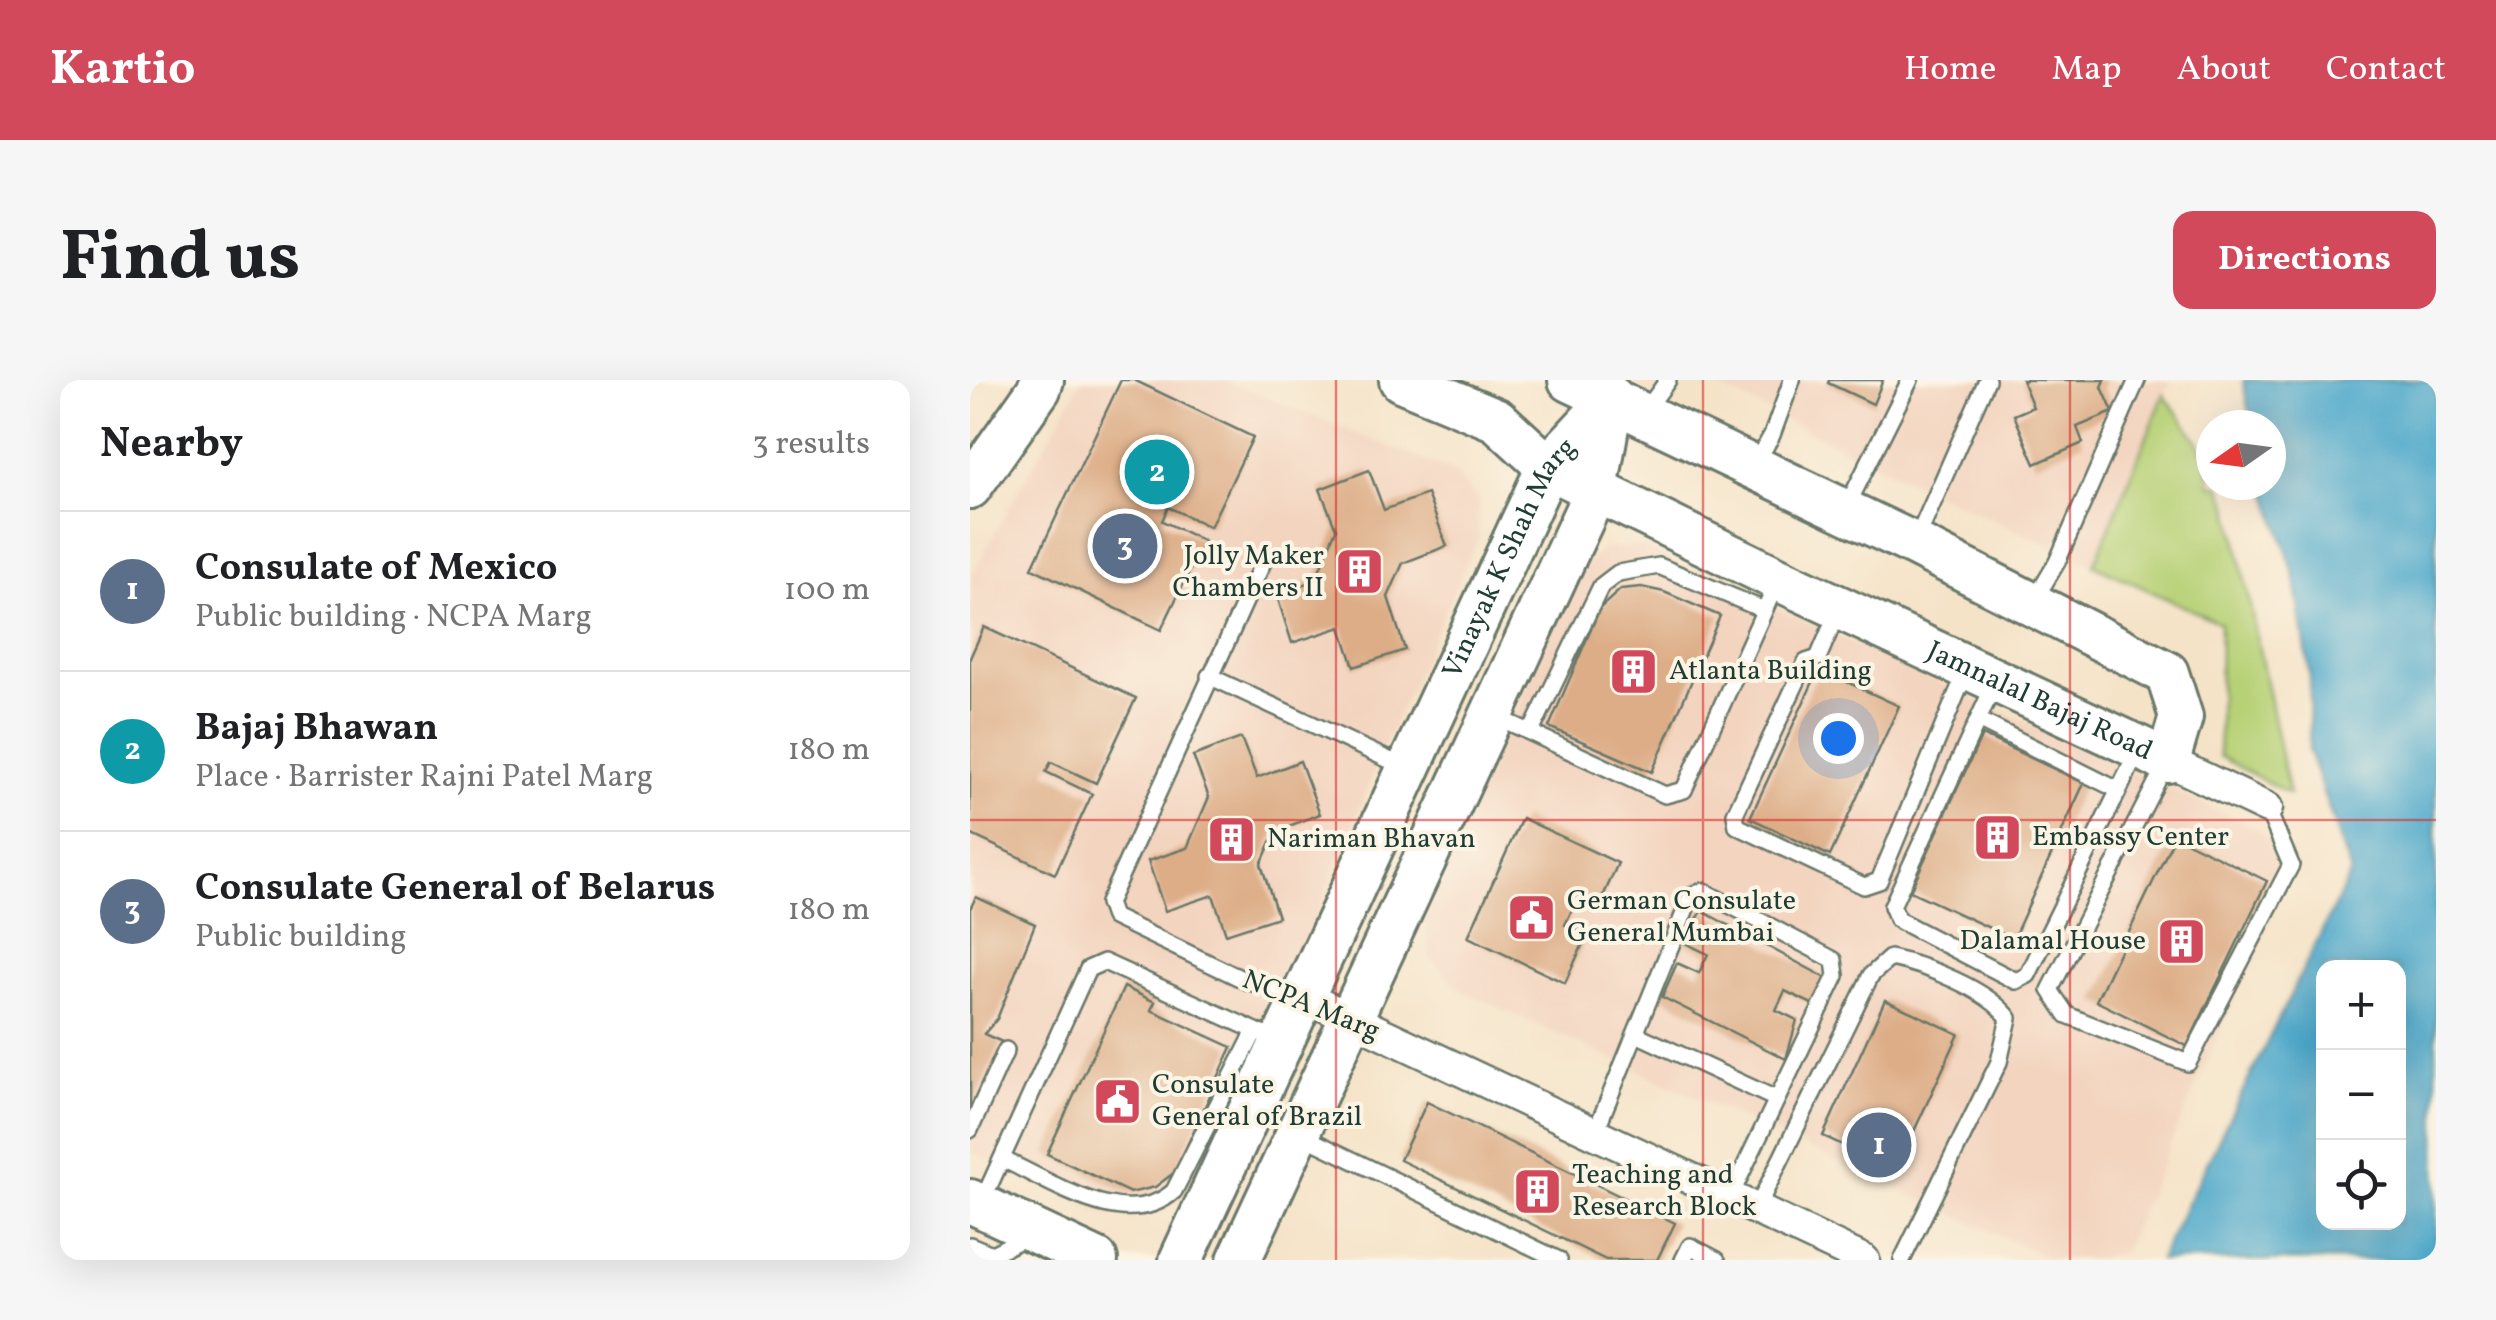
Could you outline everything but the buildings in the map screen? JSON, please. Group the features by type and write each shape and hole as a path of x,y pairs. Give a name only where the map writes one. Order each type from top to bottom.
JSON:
{"street":[{"path":"970,487 1042,380"},
{"name":"Jamnalal Bajaj Road","path":"1401,380 1498,420 1548,467 1596,490 1771,594 1840,606 2154,754 2181,717 2168,674 1754,466 1641,397 1570,380"},
{"name":"Vinayak K Shah Marg","path":"1181,1260 1268,1037 1303,996 1548,467 1641,397"},
{"name":"Vinayak K Shah Marg","path":"1238,1260 1641,397"},
{"path":"2154,754 2267,808"},
{"name":"NCPA Marg","path":"1303,996 1864,1260"},
{"path":"974,1217 1036,1232 1096,1260"}],"lane":[{"path":"1754,466 1772,434 1792,380"},
{"path":"1846,510 1910,380"},
{"path":"1914,544 1987,380"},
{"path":"2032,604 2057,562 2137,380"},
{"name":"NCPA Marg","path":"1264,560 1108,903 1113,918 1246,981 1303,996"},
{"path":"1492,714 1665,795 1684,790 1771,594 1659,566 1618,573 1601,586 1531,732"},
{"path":"1840,606 1818,658 1806,662 1735,814 1737,826 1864,886 1879,881 1982,673"},
{"path":"1982,673 1978,720 1892,906 1898,920 2016,981 2028,975 2118,790 2154,754"},
{"path":"1208,676 1408,769"},
{"path":"1978,720 2118,790"},
{"path":"2154,754 2050,990 2067,1015 2188,1063 2291,865 2267,808"},
{"path":"1888,828 1889,858"},
{"path":"1594,1133 1691,896 1703,891 1834,960 1836,976 1776,1099 1743,1204"},
{"path":"1743,1204 1870,975 1890,958 1918,964 1998,1004 2009,1018 1999,1062 1902,1260"},
{"path":"974,1217 1088,968 1104,962 1268,1037 1174,1190 1151,1206 1096,1203 1002,1159"},
{"path":"1636,1034 1776,1099"},
{"path":"970,1130 1006,1050"},
{"path":"1297,1134 1558,1260"},
{"path":"1683,1260 1690,1246 1717,1260"}],"shaded area":[{"path":"1082,380 1223,380 1456,473 1479,502 1478,538 1387,740 1277,1014 1198,1191 1154,1213 1109,1215 970,1151 970,577"},
{"path":"1704,380 2171,380 2094,565 1920,486"},
{"path":"1642,546 2259,830 2279,851 2286,880 2123,1252 2094,1260 2054,1260 1461,990 1430,958 1425,918 1577,570 1605,549"}],"green space":[{"path":"2164,395 2196,439 2196,500 2227,500 2230,508 2289,794 2219,756 2220,623 2094,565"}],"water":[{"path":"2243,380 2436,380 2436,1260 2159,1260 2351,873 2309,751 2310,677 2294,573 2270,500 2286,500 2286,410 2248,410"}],"place":[{"name":"Bajaj Bhawan","path":"1157,472"},
{"name":"Consulate General of Belarus","path":"1125,546"},
{"name":"Jolly Maker Chambers II","path":"1359,572"},
{"name":"Atlanta Building","path":"1634,671"},
{"name":"Embassy Center","path":"1997,837"},
{"name":"Nariman Bhavan","path":"1232,839"},
{"name":"German Consulate General Mumbai","path":"1532,917"},
{"name":"Dalamal House","path":"2181,941"},
{"name":"Consulate General of Brazil","path":"1117,1101"},
{"name":"Consulate of Mexico","path":"1879,1145"},
{"name":"Teaching and Research Block","path":"1537,1191"}]}
